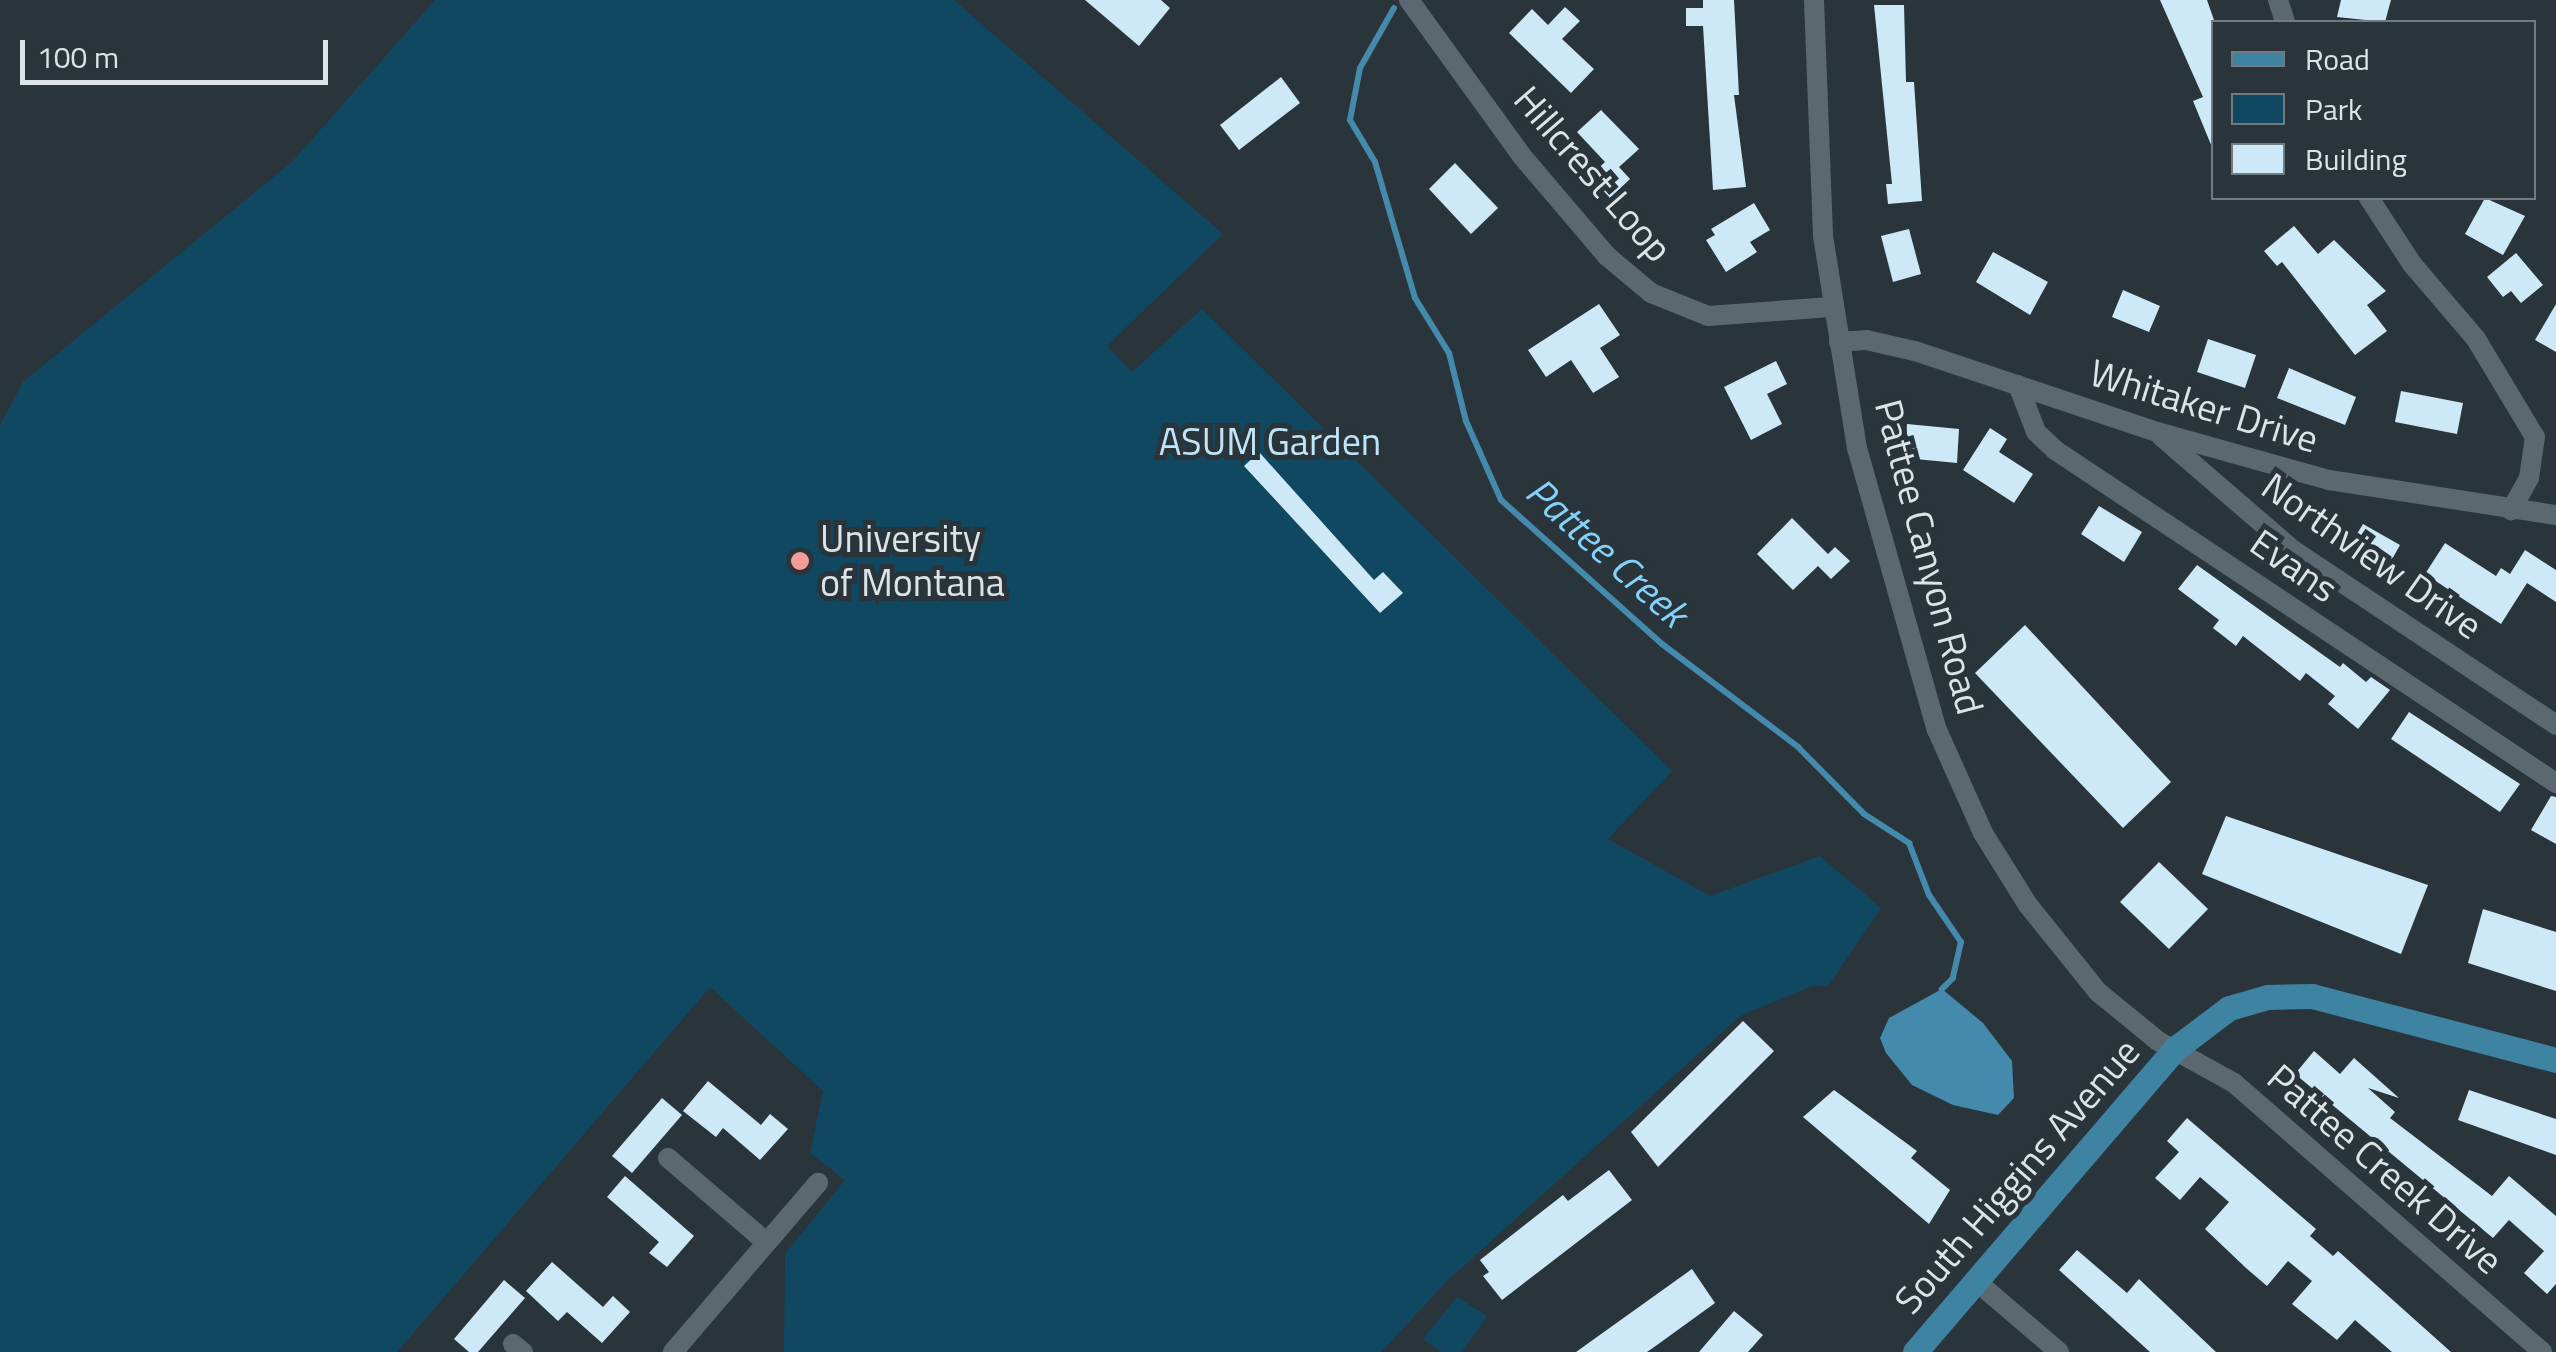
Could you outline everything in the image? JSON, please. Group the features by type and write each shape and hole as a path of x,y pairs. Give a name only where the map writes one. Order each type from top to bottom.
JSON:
{"main road":[{"name":"South Higgins Avenue","path":"1915,1352 2176,1048 2229,1008 2291,994 2556,1060"}],"street":[{"name":"Hillcrest Loop","path":"1409,0 1520,155 1607,256 1651,293 1708,316 1831,308"},
{"name":"Pattee Canyon Road","path":"1814,0 1816,130 1831,308 1884,552 1938,730 1982,832 2072,963 2146,1033 2176,1048"},
{"path":"2370,200 2412,264 2476,339 2535,437 2529,478 2510,510"},
{"name":"Whitaker Drive","path":"1838,342 1884,342 2157,432 2329,480 2556,515"},
{"name":"Evans","path":"2018,385 2036,432 2054,450 2556,783"},
{"name":"Northview Drive","path":"2157,432 2293,550 2556,725"},
{"name":"Pattee Creek Drive","path":"2176,1048 2234,1083 2542,1352"},
{"path":"668,1158 768,1242"},
{"path":"674,1352 818,1182"},
{"path":"1976,1281 2059,1352"}],"green space":[{"name":"University of Montana","path":"435,0 954,0 1223,234 1107,346 1132,372 1202,309 1672,771 1608,839 1710,896 1820,856 1881,908 1828,986 1812,986 1740,1016 1447,1281 1381,1352 784,1352 785,1254 845,1180 810,1153 823,1091 710,987 397,1352 0,1352 0,425 23,382 292,162"},
{"path":"1457,1297 1487,1316 1462,1352 1441,1352 1423,1339"}],"shaded area":[{"path":"1942,989 1983,1023 2012,1061 2014,1098 1998,1115 1953,1105 1912,1085 1886,1053 1880,1038 1889,1018"}],"building":[{"path":"1085,0 1161,0 1170,8 1139,46"},
{"path":"1703,0 1734,0 1739,95 1734,95 1746,187 1713,190 1703,26 1686,26 1686,8 1703,8"},
{"path":"2160,0 2207,0 2214,20 2211,145 2193,101 2203,97"},
{"path":"2341,0 2391,0 2386,20 2337,17"},
{"path":"1874,5 1904,5 1906,82 1914,82 1922,201 1888,204 1886,184 1892,184"},
{"path":"1565,7 1580,21 1562,39 1594,69 1571,93 1509,33 1532,9 1548,25"},
{"path":"1281,77 1300,103 1239,150 1220,125"},
{"path":"1601,110 1639,149 1619,167 1630,179 1610,198 1590,176 1605,162 1577,132"},
{"path":"1455,163 1498,208 1471,234 1429,189"},
{"path":"2484,200 2525,216 2503,255 2465,234"},
{"path":"1754,203 1770,230 1750,242 1757,252 1726,272 1706,240 1715,235 1711,229"},
{"path":"2294,226 2318,254 2334,240 2386,291 2367,305 2387,331 2355,355 2282,262 2277,266 2264,251"},
{"path":"1909,229 1921,274 1893,282 1881,236"},
{"path":"1993,252 2048,282 2030,315 1976,282"},
{"path":"2516,253 2543,285 2521,303 2511,291 2503,297 2487,277"},
{"path":"2123,290 2160,306 2149,332 2112,317"},
{"path":"1599,304 1620,335 1600,348 1619,377 1593,393 1571,360 1546,377 1528,350"},
{"path":"2556,304 2556,352 2535,340"},
{"path":"2208,339 2256,355 2245,388 2197,372"},
{"path":"1776,361 1787,384 1767,394 1782,424 1751,440 1724,387"},
{"path":"2289,368 2356,397 2345,425 2277,398"},
{"path":"2401,391 2463,403 2457,434 2395,422"},
{"path":"1907,424 1959,429 1957,463 1905,458"},
{"path":"1990,428 2007,439 1999,452 2033,474 2014,503 1963,470"},
{"path":"1259,452 1374,580 1383,572 1403,593 1380,613 1244,466"},
{"path":"2099,506 2142,532 2124,562 2081,534"},
{"path":"1792,518 1828,554 1835,547 1850,561 1831,579 1818,566 1793,590 1757,554"},
{"path":"2363,524 2400,545 2387,568 2349,547"},
{"path":"2445,543 2496,576 2501,568 2510,574 2525,550 2556,570 2556,602 2527,583 2501,624 2425,574"},
{"path":"2197,565 2340,667 2343,663 2366,682 2371,677 2390,690 2358,729 2328,704 2335,696 2306,673 2300,681 2243,636 2236,646 2213,628 2219,620 2178,589"},
{"path":"2025,625 2171,782 2123,828 1975,673"},
{"path":"2409,712 2520,784 2500,812 2391,739"},
{"path":"2551,796 2556,797 2556,844 2531,830"},
{"path":"2226,816 2428,885 2401,954 2202,874"},
{"path":"2159,862 2208,909 2169,949 2120,902"},
{"path":"2483,909 2556,932 2556,991 2468,963"},
{"path":"1743,1021 1774,1051 1658,1167 1631,1132"},
{"path":"2314,1051 2340,1074 2354,1058 2399,1098 2368,1088 2395,1112 2390,1118 2492,1196 2509,1176 2556,1216 2556,1284 2547,1294 2524,1273 2544,1251 2509,1220 2493,1238 2295,1074"},
{"path":"708,1081 761,1125 770,1114 788,1129 760,1160 723,1128 716,1137 683,1111"},
{"path":"1834,1090 1917,1151 1911,1158 1950,1190 1929,1224 1803,1117"},
{"path":"2469,1090 2556,1119 2556,1155 2458,1120"},
{"path":"662,1098 682,1115 632,1173 612,1156"},
{"path":"2187,1118 2316,1229 2310,1236 2333,1256 2338,1251 2451,1352 2392,1352 2355,1320 2337,1340 2292,1304 2312,1281 2288,1261 2267,1286 2246,1268 2205,1229 2229,1202 2200,1177 2180,1200 2155,1178 2179,1152 2167,1141"},
{"path":"1609,1170 1632,1200 1502,1300 1483,1276 1489,1272 1480,1260 1563,1195 1568,1201"},
{"path":"625,1176 694,1236 667,1267 649,1253 659,1242 607,1197"},
{"path":"2077,1250 2127,1293 2139,1279 2216,1352 2150,1352 2059,1270"},
{"path":"552,1262 603,1307 613,1296 630,1312 602,1343 567,1312 558,1321 526,1291"},
{"path":"1692,1269 1715,1303 1657,1345 1647,1352 1576,1352"},
{"path":"504,1280 525,1298 478,1352 469,1352 454,1339"},
{"path":"1734,1311 1763,1335 1748,1352 1699,1352"}],"waterway":[{"name":"Pattee Creek","path":"1394,8 1360,68 1350,120 1375,162 1415,298 1449,353 1466,421 1501,500 1662,644 1798,747 1864,814 1909,843 1929,895 1961,942 1953,978 1942,989"}],"place":[{"name":"University of Montana","path":"800,561"}],"park label":[{"name":"ASUM Garden","path":"1270,442"}]}
